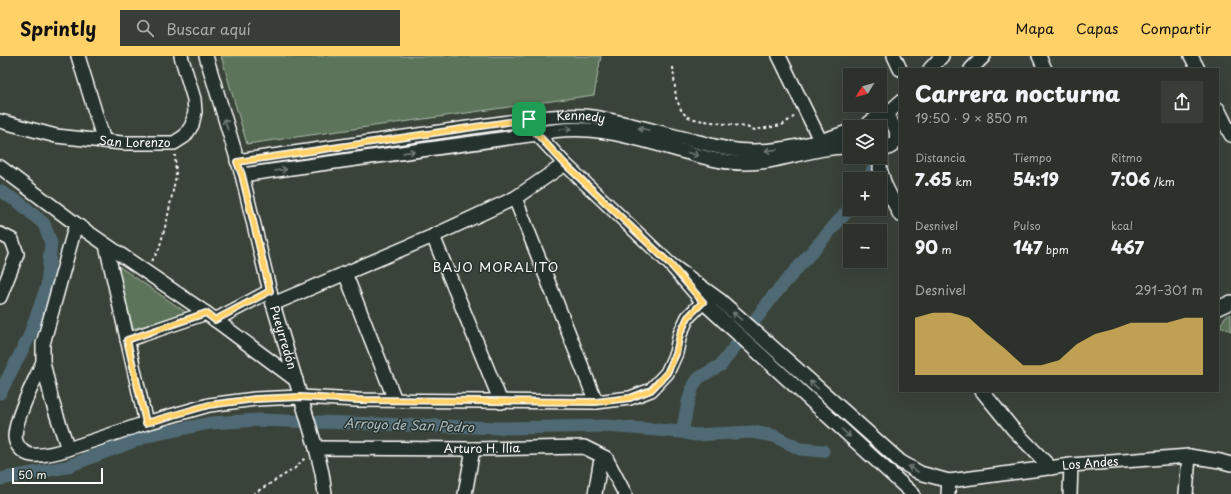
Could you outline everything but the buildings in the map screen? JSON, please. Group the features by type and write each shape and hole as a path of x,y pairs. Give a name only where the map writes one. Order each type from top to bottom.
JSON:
{"street":[{"path":"78,56 104,141"},
{"name":"San Lorenzo","path":"0,121 56,136 122,143 174,143 185,136 192,125 195,112 194,100 181,56"},
{"name":"Pueyrredón","path":"206,56 242,175 273,304 316,448"},
{"path":"778,56 823,145"},
{"path":"894,56 900,68"},
{"path":"931,68 942,56"},
{"path":"972,68 984,56"},
{"path":"1039,56 1045,68"},
{"path":"1191,56 1197,68"},
{"path":"875,120 886,114 899,103"},
{"path":"1219,111 1231,135"},
{"name":"Kennedy","path":"237,162 529,119 563,116 593,117 732,150 753,151 823,145 843,147"},
{"path":"529,119 537,134 565,164 670,264 717,306 754,331 901,462 949,488"},
{"path":"887,120 889,120 896,128 896,139 888,147 880,169 885,185 899,213"},
{"name":"Kennedy","path":"242,175 551,131 575,129 612,133 718,161 742,163 773,160 823,145 843,135"},
{"path":"273,304 433,236 515,198 565,164"},
{"path":"0,167 76,224 210,316 296,380"},
{"path":"515,198 596,402"},
{"path":"68,449 52,401 43,362 42,344 76,224"},
{"path":"0,234 12,240 17,254 0,297"},
{"path":"433,236 501,402"},
{"path":"106,245 146,423"},
{"path":"670,264 703,302 717,306 745,341 912,494"},
{"path":"346,273 395,400"},
{"path":"127,340 210,316 270,291"},
{"path":"43,362 17,422 15,438 21,450 30,455 50,454 68,449 146,423 209,405 255,399 302,403 395,400 596,402 630,398 651,390 667,373 676,354 680,334 688,317 703,302"},
{"path":"1219,308 1231,302"},
{"path":"983,392 1013,429 1051,468"},
{"name":"Arturo H. Ilia","path":"316,448 473,449 584,447 606,458"},
{"path":"316,448 325,494"},
{"path":"465,494 473,449"},
{"path":"1186,494 1189,456"},
{"name":"Los Andes","path":"949,488 1071,465 1189,456 1220,460 1231,464"},
{"path":"595,494 600,464 606,458 625,494"},
{"path":"1070,494 1071,465"}],"path":[{"path":"673,67 676,98 682,112 688,117 756,130 782,126 804,109"},
{"path":"146,273 159,249 167,220 176,176 174,143"},
{"path":"253,494 294,469 316,448"}],"green space":[{"path":"221,56 601,56 594,95 247,144"},
{"path":"117,265 187,313 133,329"},
{"path":"1231,314 1231,331 1220,326 1225,317"}],"waterway":[{"path":"872,172 874,166"},
{"name":"Arroyo de San Pedro","path":"0,191 20,203 44,224 51,243 47,286 29,337 0,393"},
{"path":"682,432 690,396 695,383 700,377 721,365 774,295 843,216"},
{"name":"Arroyo de San Pedro","path":"0,479 66,467 148,436 210,423 258,420 501,428 606,426 682,432 694,435 753,432 774,436 800,449 823,451"}],"district":[{"name":"BAJO MORALITO","path":"496,267"}],"route":[{"path":"529,119 537,134 565,164 670,264 703,302 688,317 680,334 676,354 667,373 651,390 630,398 596,402 358,400 300,397 255,399 209,405 146,423 127,340 206,313 215,320 270,291 242,175 237,162 529,119"}]}
